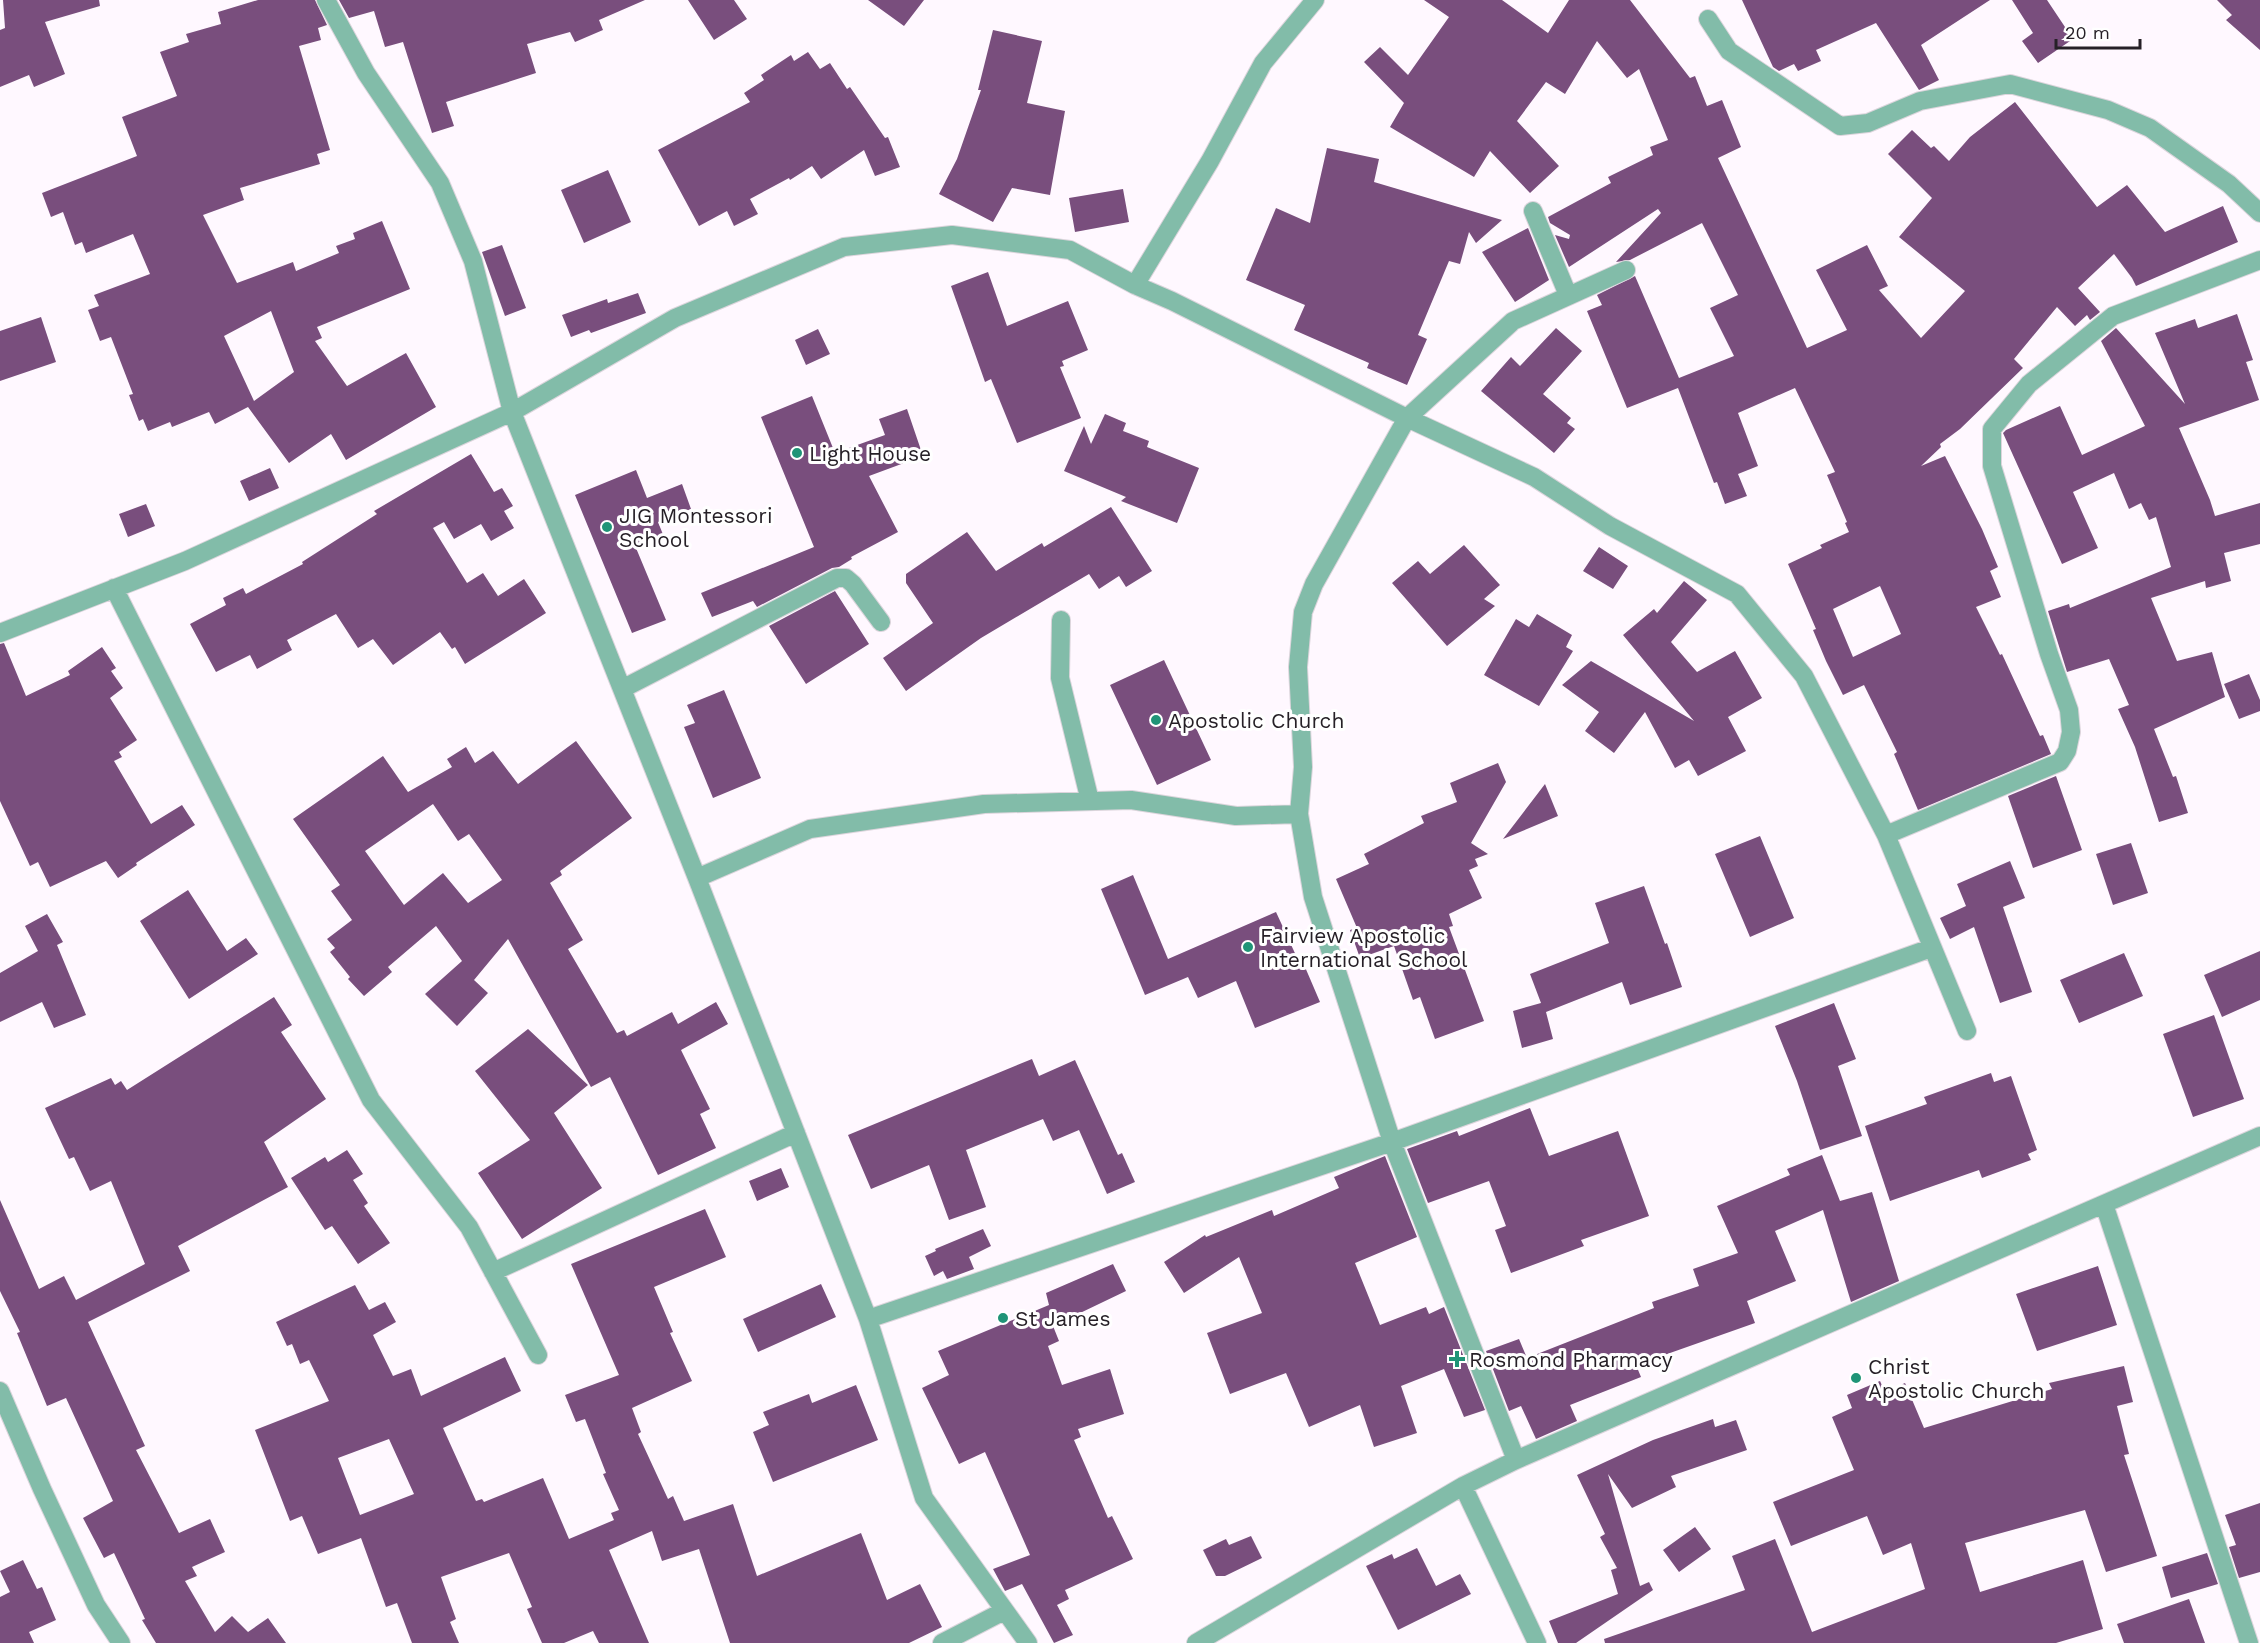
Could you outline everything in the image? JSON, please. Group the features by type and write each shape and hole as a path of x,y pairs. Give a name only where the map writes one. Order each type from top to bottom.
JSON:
{"street":[{"path":"326,0 366,73 440,183 473,261 513,412 698,878 868,1319 924,1498 1028,1643"},
{"path":"1135,285 1210,161 1263,63 1316,0"},
{"path":"1708,19 1729,51 1840,126 1868,123 1920,101 2010,84 2108,110 2150,128 2229,184 2260,213"},
{"path":"1533,211 1568,295"},
{"path":"0,633 185,561 513,412 675,318 844,247 952,235 1070,250 1135,285 1172,301 1407,418 1534,477 1610,526 1737,594 1804,676 1886,835 1967,1031"},
{"path":"1886,835 2060,762 2067,751 2071,732 2069,710 2049,654 1992,466 1992,429 2029,384 2113,316 2260,260"},
{"path":"1516,1460 1392,1142 1313,897 1299,814 1303,767 1298,667 1303,612 1314,584 1407,418 1513,321 1626,270"},
{"path":"622,689 837,578 846,578 853,584 881,622"},
{"path":"114,588 370,1100 469,1227 538,1355"},
{"path":"1061,620 1060,678 1090,801"},
{"path":"698,878 810,829 984,804 1131,800 1236,816 1299,814"},
{"path":"868,1319 1392,1142 1931,948"},
{"path":"493,1272 796,1133"},
{"path":"1196,1643 1463,1486 1516,1460 2260,1136"},
{"path":"2104,1204 2248,1643"},
{"path":"0,1391 96,1605 121,1643"},
{"path":"1463,1486 1537,1643"},
{"path":"942,1643 1004,1611"}],"building":[{"path":"3,0 99,0 100,6 45,22 65,74 34,87 29,75 0,87 0,30 5,28"},
{"path":"258,0 315,0 327,25 318,28 321,40 299,46 330,150 317,154 320,164 240,188 244,200 203,215 237,283 293,262 296,271 339,253 336,246 355,239 353,233 382,221 410,289 317,327 322,338 315,341 347,386 406,353 436,407 346,460 331,434 289,463 248,407 215,424 209,412 172,427 170,422 148,431 143,419 139,421 129,395 133,394 111,337 100,341 88,310 99,306 94,295 150,274 133,234 86,253 82,242 75,245 63,212 51,217 42,193 137,156 122,117 177,96 160,52 189,42 186,34 221,24 218,12","holes":["271,311 294,372 254,401 224,336"]},
{"path":"339,0 645,0 599,20 603,30 575,42 570,32 527,44 536,73 446,102 454,126 432,133 403,42 385,47 374,11 349,18"},
{"path":"688,0 734,0 747,19 714,40"},
{"path":"868,0 924,0 904,26"},
{"path":"1424,0 1502,0 1548,33 1569,0 1630,0 1690,78 1695,76 1707,106 1722,100 1741,147 1718,158 1807,348 1847,330 1816,270 1867,245 1888,286 1879,290 1921,338 1965,291 1899,237 1932,198 1888,154 1912,130 1931,148 1934,146 1949,161 1970,137 2015,102 2097,207 2127,185 2165,232 2223,206 2238,242 2136,286 2114,254 2078,288 2100,312 2090,320 2087,315 2075,326 2057,307 2014,359 2023,368 1960,429 1940,444 1941,447 1921,466 1945,456 1982,529 1998,567 1990,571 2001,597 1976,607 2051,754 1918,810 1894,754 1897,752 1864,685 1843,695 1826,661 1813,630 1816,629 1788,564 1822,548 1820,545 1849,532 1827,475 1835,472 1795,388 1738,413 1758,466 1738,474 1747,496 1725,504 1717,482 1714,483 1678,388 1627,408 1587,311 1602,305 1597,295 1635,276 1679,378 1734,356 1710,308 1738,295 1702,223 1630,260 1616,262 1661,213 1658,209 1569,267 1555,235 1569,239 1570,235 1550,223 1548,217 1611,183 1608,177 1653,155 1650,147 1668,140 1639,69 1627,78 1597,41 1565,94 1546,82 1517,121 1559,166 1530,193 1490,151 1474,177 1390,127 1404,103 1364,62 1380,47 1408,75 1449,17","holes":["1880,586 1901,634 1853,657 1833,609"]},
{"path":"1742,0 1990,0 1921,45 1939,80 1919,90 1876,23 1816,50 1821,61 1798,71 1794,64 1779,71 1773,67"},
{"path":"2012,0 2047,0 2073,39 2038,63 2022,41 2033,33"},
{"path":"2217,0 2260,0 2260,50 2226,20 2232,15"},
{"path":"993,30 1042,41 1027,103 1065,111 1050,195 1012,188 993,222 939,194 957,159 981,90 978,90"},
{"path":"808,52 820,69 830,63 847,89 850,87 885,138 888,137 900,167 875,176 864,150 821,179 812,166 790,180 789,178 750,199 758,214 734,226 727,211 699,226 658,150 750,102 744,93 764,80 761,75 791,55 794,61"},
{"path":"1327,148 1379,159 1374,182 1502,220 1476,243 1469,232 1460,264 1449,261 1418,335 1427,339 1407,385 1367,368 1369,363 1294,330 1305,305 1246,280 1276,208 1310,223"},
{"path":"608,170 631,222 584,243 561,190"},
{"path":"1123,189 1129,222 1075,232 1069,198"},
{"path":"1528,228 1549,280 1515,302 1482,252"},
{"path":"502,245 526,308 505,316 482,252"},
{"path":"988,272 1007,326 1068,301 1088,350 1062,361 1064,366 1060,367 1081,418 1017,443 991,379 985,382 951,286"},
{"path":"638,293 646,313 591,333 589,330 571,337 562,315 607,299 608,303"},
{"path":"2237,314 2253,360 2246,362 2259,400 2179,428 2215,516 2260,503 2260,544 2224,553 2231,581 2206,588 2205,581 2151,598 2177,661 2212,652 2225,697 2154,729 2173,777 2176,776 2188,813 2159,822 2135,747 2118,709 2129,705 2109,659 2067,672 2048,611 2069,604 2070,608 2171,567 2156,517 2149,520 2141,503 2129,509 2114,473 2073,492 2098,548 2062,564 2003,433 2060,406 2082,455 2145,426 2101,341 2116,328 2185,404 2155,333 2195,319 2198,328"},
{"path":"41,317 56,362 0,381 0,331"},
{"path":"1556,328 1582,351 1543,394 1571,418 1567,423 1575,429 1554,453 1481,391 1511,357 1520,366"},
{"path":"818,329 830,354 806,365 795,340"},
{"path":"812,396 835,453 885,435 879,419 907,409 923,456 869,476 898,532 851,557 852,559 839,567 832,568 757,607 753,601 712,617 701,593 814,547 761,417"},
{"path":"1105,414 1126,423 1123,431 1149,441 1147,447 1199,468 1177,523 1121,501 1126,497 1064,471 1084,426 1091,444"},
{"path":"471,454 494,492 502,488 513,506 504,511 514,528 491,541 481,524 454,539 444,522 433,528 467,583 483,573 498,596 524,579 546,613 465,664 455,647 452,649 440,632 393,665 373,639 358,648 336,614 287,640 292,650 257,669 250,655 216,672 190,624 226,605 223,598 243,588 246,594 303,564 302,562 377,514 374,511"},
{"path":"270,468 279,488 249,501 240,481"},
{"path":"636,470 647,498 682,484 691,509 658,522 664,537 636,548 666,620 632,633 575,495"},
{"path":"146,504 155,526 128,537 119,514"},
{"path":"1111,507 1152,571 1126,587 1119,576 1099,589 1089,574 981,638 906,691 883,658 933,623 906,583 906,574 967,532 996,571 1042,543 1044,547"},
{"path":"1464,545 1500,585 1484,599 1495,606 1447,646 1392,583 1418,561 1430,574"},
{"path":"1599,547 1628,566 1613,589 1583,571"},
{"path":"1684,581 1707,600 1671,642 1697,672 1735,651 1762,698 1728,717 1746,751 1698,776 1689,760 1675,768 1645,712 1614,753 1585,731 1599,712 1562,685 1591,661 1694,721 1623,635 1654,609 1657,613"},
{"path":"835,591 869,644 806,684 769,626"},
{"path":"1537,614 1572,635 1566,647 1573,651 1539,706 1484,675 1516,619 1529,627"},
{"path":"4,643 26,696 70,675 68,671 102,647 116,668 111,671 123,688 110,698 137,740 119,752 122,757 114,761 151,824 182,805 195,825 136,863 137,865 118,878 106,861 50,887 38,862 30,866 0,801 0,644"},
{"path":"1164,660 1211,760 1157,785 1110,685"},
{"path":"2249,674 2260,700 2260,711 2239,719 2224,684"},
{"path":"724,690 761,778 713,798 684,727 695,723 687,705"},
{"path":"576,741 632,818 560,871 562,875 550,883 583,940 568,949 617,1033 624,1030 627,1036 672,1012 678,1024 716,1002 728,1024 681,1050 710,1109 700,1114 716,1148 658,1175 610,1077 591,1087 508,939 474,980 488,993 457,1026 425,994 462,961 436,926 388,967 392,972 364,996 348,979 350,977 330,952 335,948 327,939 352,920 331,891 340,885 293,819 383,756 408,792 452,767 447,759 466,747 475,763 493,751 518,784","holes":["433,804 458,841 469,834 502,880 468,903 443,873 404,905 365,851"]},
{"path":"1498,763 1506,782 1471,843 1488,854 1475,859 1478,866 1469,870 1482,898 1449,914 1453,926 1449,927 1484,1021 1435,1039 1420,997 1413,1000 1394,946 1360,958 1350,930 1357,928 1336,879 1369,864 1364,854 1424,823 1421,816 1457,802 1450,783"},
{"path":"2056,776 2082,850 2033,868 2008,796"},
{"path":"1545,784 1558,816 1503,839"},
{"path":"1760,836 1794,918 1750,937 1715,854"},
{"path":"2131,843 2148,893 2113,905 2096,854"},
{"path":"2010,861 2025,898 2003,907 2032,992 2000,1003 1974,927 1950,939 1940,918 1966,906 1957,884"},
{"path":"1133,875 1168,959 1276,912 1299,962 1302,960 1320,1002 1255,1028 1236,981 1198,998 1188,977 1145,995 1101,889"},
{"path":"1644,886 1682,987 1630,1005 1622,982 1546,1012 1553,1039 1522,1048 1513,1011 1541,1003 1530,974 1609,943 1595,903"},
{"path":"188,890 227,951 246,938 258,954 189,999 140,921"},
{"path":"47,914 63,942 57,945 86,1015 54,1028 42,1002 0,1022 0,973 38,951 25,926"},
{"path":"2260,951 2260,1000 2222,1017 2204,975"},
{"path":"2124,953 2143,996 2079,1023 2060,980"},
{"path":"274,997 292,1025 281,1032 326,1099 264,1142 288,1187 178,1246 190,1271 88,1322 145,1446 136,1450 179,1533 210,1519 225,1552 192,1567 197,1576 185,1581 215,1632 232,1616 248,1632 268,1618 286,1643 156,1643 142,1620 145,1619 114,1553 104,1558 83,1518 113,1501 66,1398 47,1406 17,1333 20,1332 0,1291 0,1200 39,1289 64,1276 76,1300 145,1264 111,1181 90,1191 74,1157 69,1159 45,1108 111,1078 115,1085 121,1081 127,1090"},
{"path":"1834,1003 1856,1059 1838,1066 1862,1136 1820,1150 1797,1081 1775,1026"},
{"path":"2214,1015 2244,1099 2193,1117 2163,1034"},
{"path":"528,1029 588,1085 554,1113 602,1188 522,1239 478,1173 530,1140 475,1071"},
{"path":"1032,1059 1039,1076 1075,1060 1118,1155 1122,1153 1135,1182 1107,1194 1079,1130 1053,1141 1043,1119 966,1150 986,1207 949,1220 929,1165 871,1189 848,1135"},
{"path":"1991,1073 1994,1082 2011,1076 2037,1150 2028,1154 2031,1160 1982,1178 1979,1170 1890,1201 1865,1126 1927,1104 1924,1097"},
{"path":"1530,1108 1549,1156 1618,1131 1649,1216 1581,1240 1584,1246 1511,1273 1495,1230 1506,1226 1489,1181 1428,1203 1407,1149 1457,1131 1459,1136"},
{"path":"347,1150 363,1174 353,1180 368,1203 364,1206 390,1243 358,1264 332,1226 325,1230 291,1178 325,1157 328,1162"},
{"path":"1822,1155 1840,1201 1872,1192 1899,1281 1851,1302 1823,1210 1775,1231 1796,1281 1747,1301 1755,1323 1636,1365 1641,1377 1570,1405 1577,1421 1536,1439 1521,1406 1509,1411 1486,1351 1519,1339 1527,1358 1654,1308 1652,1302 1699,1286 1693,1269 1738,1253 1717,1206 1790,1175 1787,1169"},
{"path":"1385,1156 1417,1237 1355,1263 1380,1325 1426,1307 1429,1314 1444,1307 1485,1410 1464,1417 1444,1369 1401,1386 1417,1433 1374,1447 1360,1405 1309,1427 1286,1373 1230,1394 1207,1333 1262,1313 1239,1257 1184,1293 1164,1262 1205,1235 1206,1237 1272,1210 1274,1216 1339,1188 1334,1177"},
{"path":"781,1168 789,1187 757,1201 749,1181"},
{"path":"705,1209 726,1257 654,1287 673,1332 670,1333 692,1381 632,1408 641,1432 638,1434 668,1499 673,1496 684,1521 733,1504 757,1576 861,1533 887,1600 920,1584 942,1627 909,1643 730,1643 699,1549 662,1561 652,1531 609,1550 649,1643 599,1643 593,1631 564,1643 542,1643 527,1609 532,1607 509,1553 441,1577 456,1619 450,1622 459,1643 412,1643 397,1603 386,1607 361,1538 318,1554 302,1516 290,1521 255,1430 329,1401 309,1360 300,1364 292,1344 287,1346 276,1322 355,1285 369,1310 385,1302 396,1322 373,1335 393,1376 411,1369 421,1396 505,1357 521,1391 443,1428 476,1501 482,1499 484,1502 543,1478 569,1539 614,1520 611,1513 619,1510 603,1474 606,1473 585,1419 576,1422 565,1395 619,1375 571,1264","holes":["389,1439 414,1494 360,1515 338,1458"]},
{"path":"983,1229 991,1246 969,1257 974,1269 947,1279 943,1271 934,1276 925,1256 936,1251 935,1249"},
{"path":"1113,1264 1126,1291 1053,1326 1059,1341 1048,1346 1062,1385 1110,1369 1124,1414 1078,1429 1081,1437 1074,1440 1108,1518 1112,1516 1133,1559 1065,1590 1069,1599 1057,1605 1073,1635 1054,1643 1022,1584 1005,1591 993,1569 1030,1555 985,1452 959,1464 922,1388 949,1375 938,1351 1049,1305 1046,1293"},
{"path":"2098,1266 2117,1325 2037,1351 2016,1294"},
{"path":"821,1284 836,1317 758,1352 743,1319"},
{"path":"2124,1366 2133,1402 2117,1406 2129,1454 2124,1455 2157,1556 2106,1572 2085,1510 1965,1543 1980,1592 2083,1560 2103,1629 2056,1643 1605,1643 1604,1639 1745,1590 1732,1556 1775,1539 1812,1632 1925,1589 1911,1543 1883,1555 1867,1516 1791,1546 1773,1502 1854,1470 1832,1417 1852,1408 1847,1395 1880,1381 1885,1392 1905,1383 1924,1428 2052,1389 2049,1383"},
{"path":"856,1385 878,1440 773,1482 753,1432 769,1425 763,1412 809,1394 812,1403"},
{"path":"1713,1419 1715,1427 1736,1420 1747,1450 1671,1476 1676,1487 1632,1508 1608,1474 1640,1586 1649,1582 1653,1590 1576,1643 1558,1643 1549,1621 1618,1594 1611,1570 1617,1568 1600,1537 1605,1534 1577,1475 1653,1440"},
{"path":"2260,1503 2260,1572 2239,1578 2229,1547 2236,1545 2225,1515"},
{"path":"1695,1527 1711,1549 1679,1572 1663,1550"},
{"path":"1251,1536 1262,1558 1225,1576 1216,1576 1203,1550 1226,1539 1229,1545"},
{"path":"1417,1548 1436,1586 1460,1574 1471,1594 1398,1630 1366,1566 1392,1554 1394,1559"},
{"path":"2207,1553 2218,1584 2171,1598 2162,1567"},
{"path":"23,1560 37,1589 42,1587 56,1620 29,1632 34,1643 0,1643 0,1597 10,1592 0,1571"},
{"path":"2189,1599 2205,1643 2124,1643 2117,1624"}],"place":[{"name":"Light House","path":"797,453"},
{"name":"JIG Montessori School","path":"607,527"},
{"name":"Apostolic Church","path":"1156,720"},
{"name":"Fairview Apostolic International School","path":"1248,947"},
{"name":"St James","path":"1003,1318"},
{"name":"Rosmond Pharmacy","path":"1457,1359"},
{"name":"Christ Apostolic Church","path":"1856,1378"}]}
